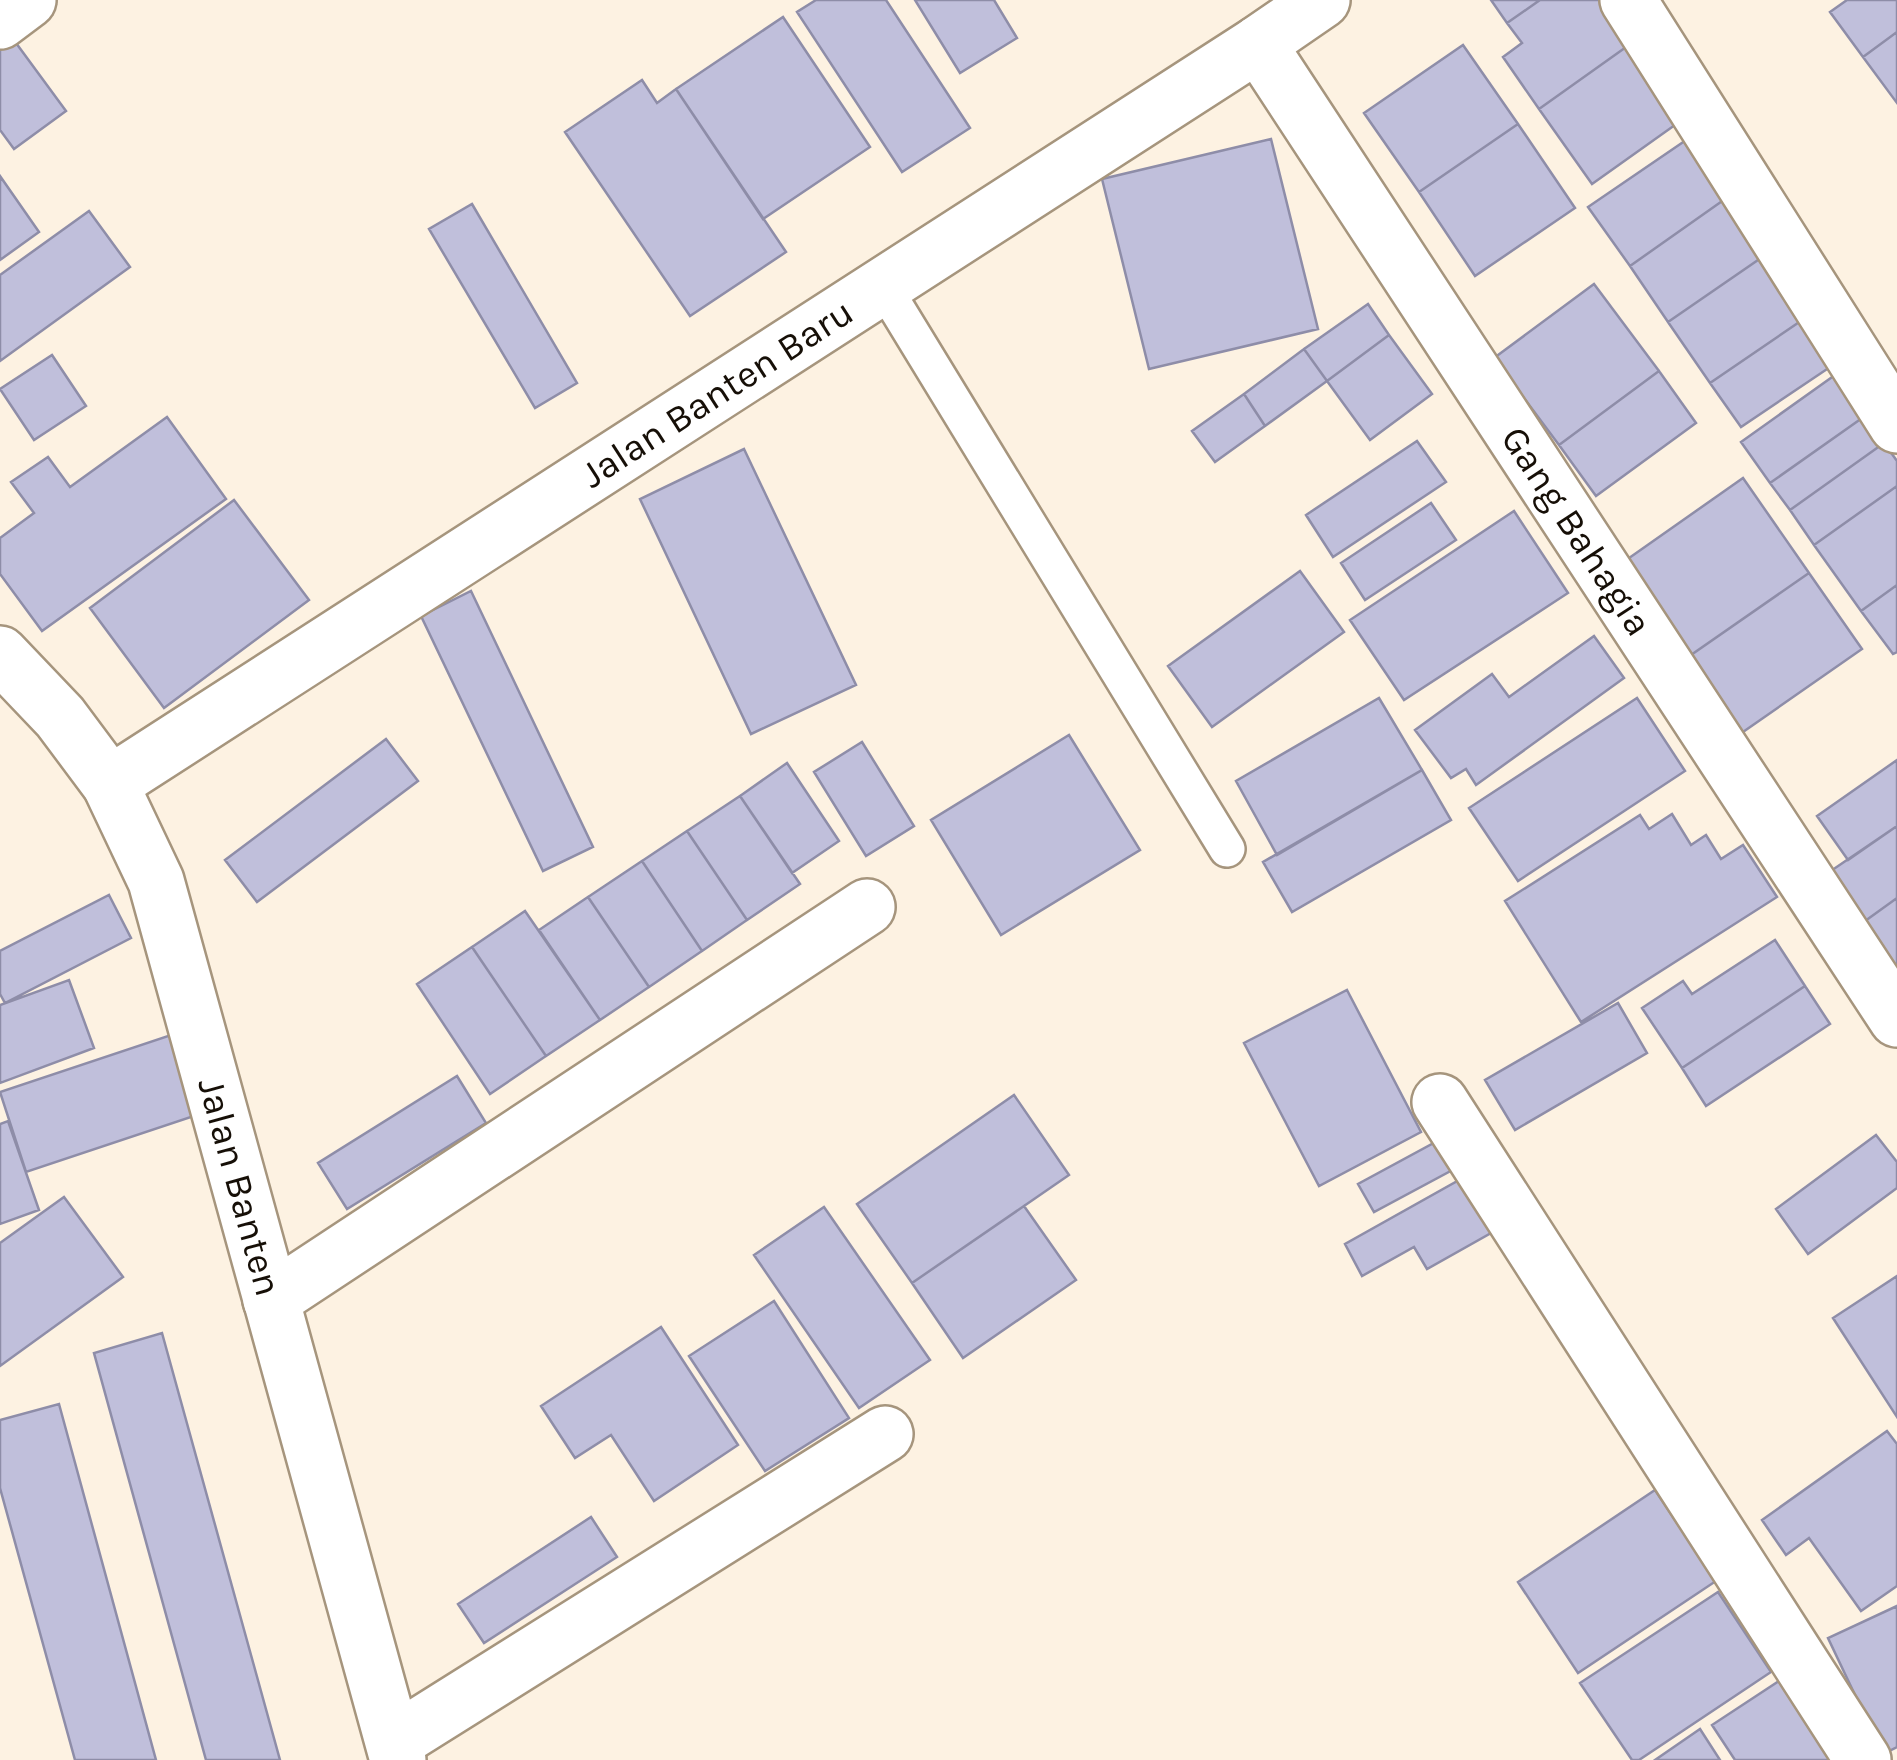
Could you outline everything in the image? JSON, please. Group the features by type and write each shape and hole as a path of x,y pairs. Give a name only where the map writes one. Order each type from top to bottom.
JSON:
{"street":[{"path":"0,22 28,0"},
{"name":"Jalan Banten Baru","path":"110,784 1322,0"},
{"path":"1628,0 1897,425"},
{"name":"Gang Bahagia","path":"1258,44 1897,1020"},
{"name":"Jalan Banten","path":"0,654 60,717 110,784 156,881 396,1751"},
{"path":"272,1300 867,907"},
{"path":"1440,1102 1863,1760"},
{"path":"396,1751 886,1434"}],"lane":[{"path":"883,286 1227,849"}],"building":[{"path":"816,0 886,0 970,128 902,172 797,12"},
{"path":"915,0 994,0 1017,38 960,73"},
{"path":"1491,0 1540,0 1507,23"},
{"path":"1540,0 1608,0 1636,40 1539,109 1503,57 1522,43 1507,23"},
{"path":"1847,0 1897,0 1897,32 1863,57 1830,12"},
{"path":"783,17 870,147 763,219 676,89"},
{"path":"5,28 66,111 14,149 0,130 0,32"},
{"path":"1897,32 1897,103 1863,57"},
{"path":"1636,40 1689,115 1592,184 1539,109"},
{"path":"1463,45 1518,124 1419,192 1364,113"},
{"path":"642,80 657,103 676,89 786,252 690,316 565,132"},
{"path":"1518,124 1575,208 1475,276 1419,192"},
{"path":"1695,134 1735,192 1630,266 1588,207"},
{"path":"1271,139 1318,329 1149,369 1102,179"},
{"path":"0,176 39,232 0,260"},
{"path":"1735,192 1774,249 1668,322 1630,266"},
{"path":"472,204 577,383 535,408 429,229"},
{"path":"89,211 130,267 0,361 0,275"},
{"path":"1774,249 1817,310 1710,383 1668,322"},
{"path":"1594,284 1659,371 1559,445 1494,358"},
{"path":"1368,304 1389,335 1327,381 1304,349"},
{"path":"1817,310 1848,355 1741,427 1710,383"},
{"path":"1389,335 1432,394 1370,440 1327,381"},
{"path":"1304,349 1327,381 1265,426 1244,394"},
{"path":"52,355 86,406 34,440 0,389"},
{"path":"1659,371 1696,423 1596,496 1559,445"},
{"path":"1835,375 1865,416 1770,483 1741,442"},
{"path":"1244,394 1265,426 1215,462 1192,431"},
{"path":"1865,416 1884,443 1790,510 1770,483"},
{"path":"167,417 226,499 42,631 0,574 0,538 34,513 11,482 48,457 70,487"},
{"path":"1417,441 1446,482 1333,557 1306,515"},
{"path":"1884,443 1897,461 1897,486 1814,545 1790,510"},
{"path":"744,449 856,685 751,734 640,499"},
{"path":"1743,478 1809,573 1678,664 1612,570"},
{"path":"1897,486 1897,585 1861,611 1814,545"},
{"path":"234,500 309,600 164,708 90,608"},
{"path":"1431,503 1456,540 1365,600 1341,563"},
{"path":"1514,511 1568,593 1404,700 1350,620"},
{"path":"1300,571 1344,632 1212,727 1168,666"},
{"path":"1809,573 1862,649 1730,741 1678,664"},
{"path":"1897,585 1897,652 1893,654 1861,611"},
{"path":"471,591 593,847 543,871 421,616"},
{"path":"1594,636 1624,678 1476,785 1466,769 1451,778 1415,730 1492,674 1509,697"},
{"path":"1379,698 1422,770 1277,855 1236,781"},
{"path":"1637,698 1685,771 1518,881 1469,808"},
{"path":"1069,735 1140,850 1001,935 931,820"},
{"path":"386,739 418,781 257,902 225,860"},
{"path":"862,742 914,826 866,856 814,772"},
{"path":"1897,760 1897,826 1848,860 1817,816"},
{"path":"787,763 839,841 792,873 740,796"},
{"path":"1422,770 1451,820 1292,912 1263,862"},
{"path":"740,796 800,884 747,920 687,831"},
{"path":"1672,814 1691,845 1706,835 1721,859 1743,845 1777,897 1581,1022 1505,901 1640,815 1649,829"},
{"path":"1897,826 1897,898 1854,929 1819,879"},
{"path":"687,831 747,920 702,951 642,861"},
{"path":"642,861 702,951 649,987 588,897"},
{"path":"109,895 131,938 5,1003 0,994 0,951"},
{"path":"588,897 649,987 600,1020 539,930"},
{"path":"1897,898 1897,976 1854,929"},
{"path":"525,911 600,1020 546,1056 472,947"},
{"path":"1775,940 1805,986 1682,1068 1642,1008 1683,981 1692,994"},
{"path":"472,947 546,1056 490,1094 417,984"},
{"path":"69,980 94,1048 0,1083 0,1005"},
{"path":"1805,986 1830,1024 1706,1106 1682,1068"},
{"path":"1347,990 1421,1132 1319,1186 1244,1043"},
{"path":"1618,1003 1647,1053 1515,1130 1485,1080"},
{"path":"171,1035 197,1115 26,1172 0,1092"},
{"path":"457,1076 486,1123 347,1209 318,1163"},
{"path":"1014,1095 1069,1175 912,1283 857,1204"},
{"path":"8,1121 39,1210 0,1224 0,1124"},
{"path":"1876,1135 1897,1162 1897,1188 1808,1254 1776,1209"},
{"path":"1443,1138 1458,1167 1374,1212 1358,1184"},
{"path":"1461,1179 1491,1233 1427,1269 1414,1247 1362,1276 1345,1244"},
{"path":"64,1197 123,1277 0,1366 0,1243"},
{"path":"1024,1206 1076,1280 963,1358 912,1283"},
{"path":"824,1207 930,1360 859,1408 754,1255"},
{"path":"1897,1276 1897,1417 1833,1318"},
{"path":"774,1301 849,1418 765,1471 689,1356"},
{"path":"661,1327 738,1445 654,1501 611,1435 575,1458 541,1406"},
{"path":"162,1333 280,1760 206,1760 94,1353"},
{"path":"59,1404 156,1760 75,1760 0,1488 0,1420"},
{"path":"1887,1431 1897,1444 1897,1586 1861,1611 1809,1538 1786,1555 1762,1520"},
{"path":"1655,1490 1716,1581 1578,1673 1518,1582"},
{"path":"591,1517 617,1557 484,1643 458,1604"},
{"path":"1718,1592 1771,1672 1639,1760 1632,1760 1580,1683"},
{"path":"1897,1606 1897,1747 1883,1754 1828,1638"},
{"path":"1779,1681 1832,1760 1735,1760 1712,1725"},
{"path":"1700,1729 1720,1760 1655,1760"}]}
